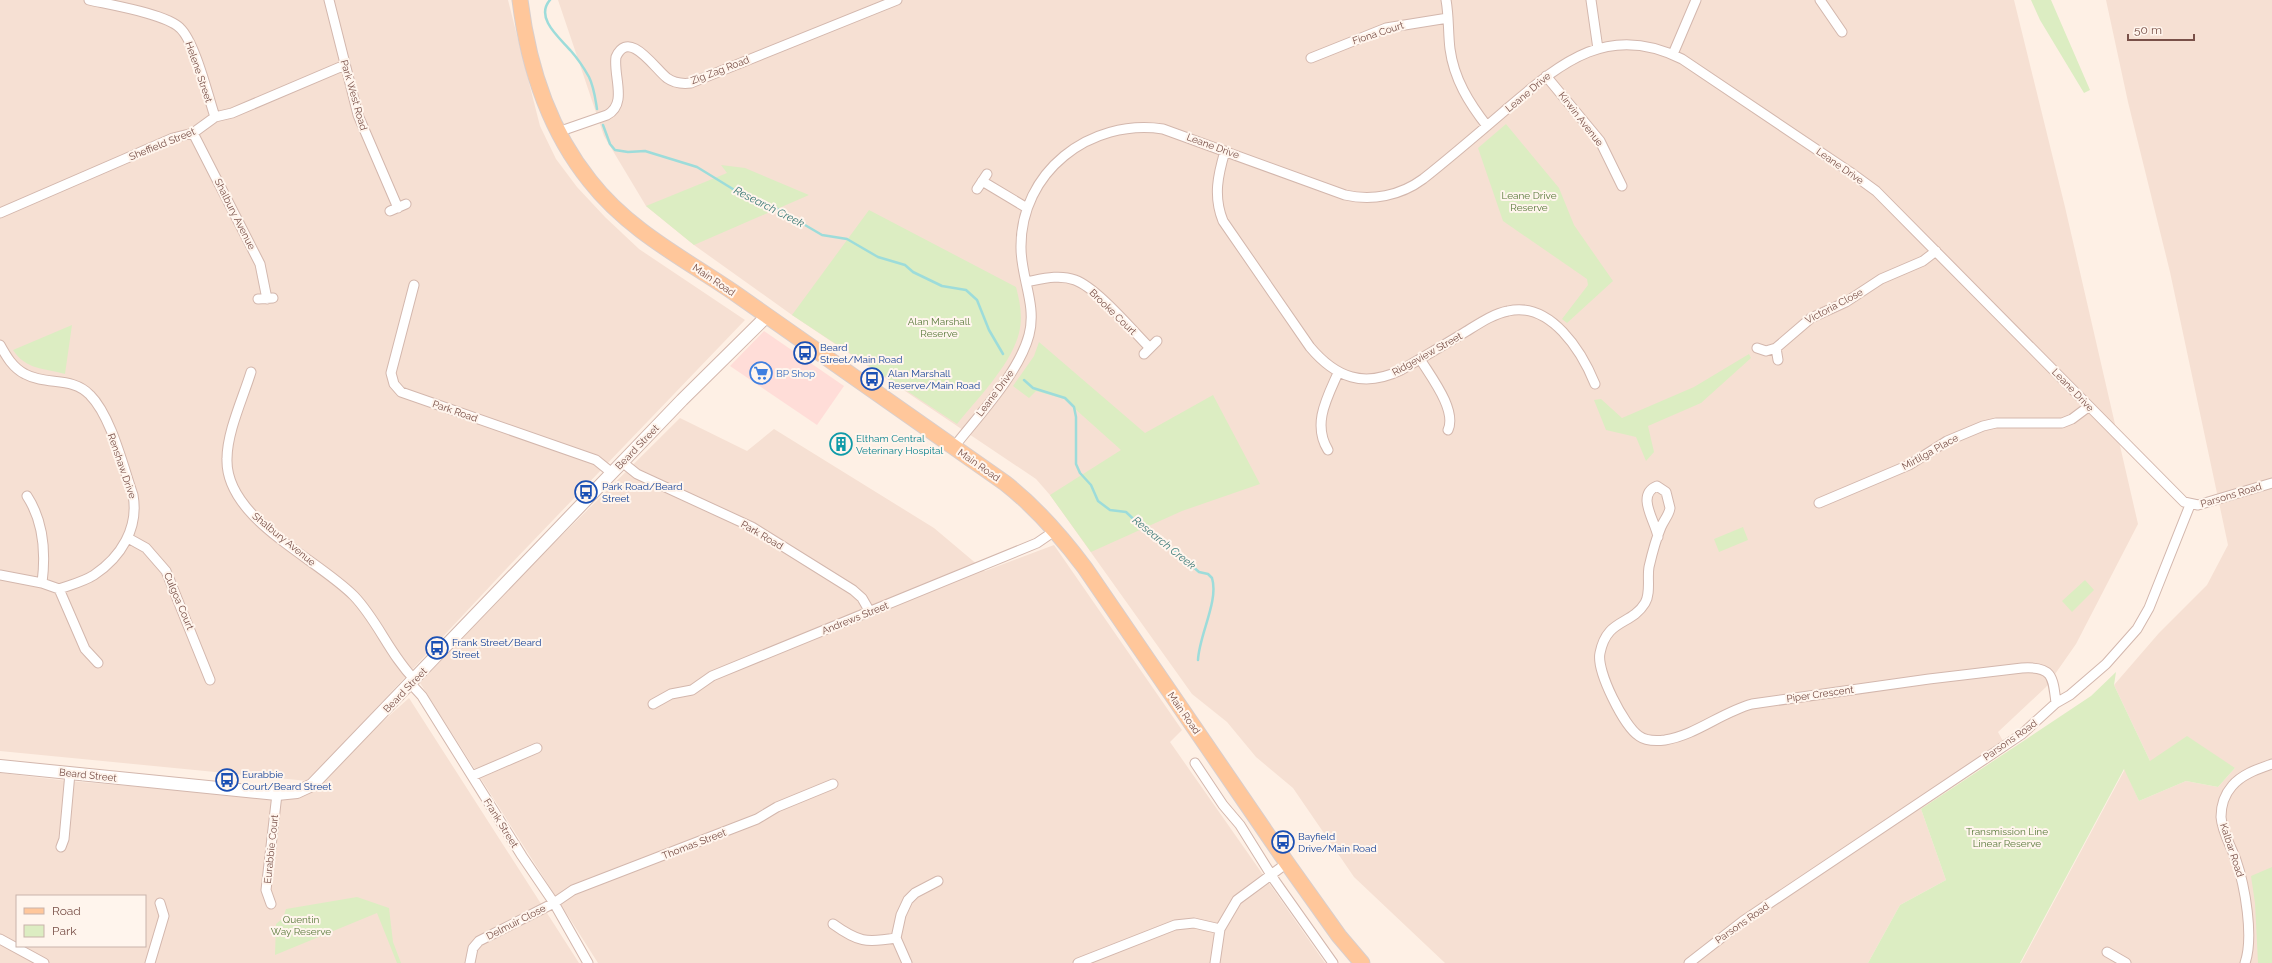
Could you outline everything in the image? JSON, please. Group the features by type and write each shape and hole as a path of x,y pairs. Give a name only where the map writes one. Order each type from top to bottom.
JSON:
{"main road":[{"name":"Main Road","path":"520,0 535,72 558,132 589,180 620,214 658,243 767,316 954,447 1018,494 1056,530 1085,568 1339,936 1362,963"}],"street":[{"name":"Helene Street","path":"89,0 160,18 180,28 191,46 214,117"},
{"name":"Park West Road","path":"329,0 361,122 398,208"},
{"name":"Zig Zag Road","path":"558,132 607,115 614,111 618,99 616,57 619,52 626,48 633,48 641,53 671,80 691,83 897,0"},
{"path":"1446,0 1451,59 1457,78 1469,102 1487,126"},
{"path":"1591,0 1598,49"},
{"path":"1673,54 1696,0"},
{"path":"1820,0 1842,32"},
{"name":"Fiona Court","path":"1311,58 1386,28 1448,18"},
{"name":"Leane Drive","path":"954,447 1005,382 1025,349 1030,333 1031,314 1021,246 1027,208 1038,185 1056,162 1080,144 1106,132 1132,127 1155,128 1175,132 1336,192 1361,198 1378,197 1396,193 1417,183 1546,76 1574,58 1598,49 1637,46 1673,54 1697,68 1860,179 1884,199 2181,500 2190,505"},
{"name":"Sheffield Street","path":"0,213 173,138 193,134 214,117 232,113 345,65"},
{"name":"Kirwin Avenue","path":"1546,76 1600,141 1622,186"},
{"name":"Shalbury Avenue","path":"193,134 260,264 266,299"},
{"name":"Ridgeview Street","path":"1225,151 1217,190 1218,206 1223,221 1310,348 1338,373 1360,378 1377,378 1393,374 1493,316 1508,311 1523,310 1543,318 1568,337 1585,360 1595,384"},
{"path":"982,181 1027,208"},
{"name":"Victoria Close","path":"1776,348 1811,318 1846,302 1881,279 1923,261 1936,251"},
{"name":"Brooke Court","path":"1026,282 1059,277 1081,283 1093,292 1147,351 1157,340"},
{"name":"Park Road","path":"414,285 391,373 394,384 401,392 596,460 612,473"},
{"name":"Beard Street","path":"0,766 277,794 297,792 312,785 413,682 682,400 767,316"},
{"name":"Renshaw Drive","path":"0,345 13,364 22,372 44,380 73,383 90,394 103,411 133,495 134,515 128,538 120,551 92,576 59,589"},
{"path":"1757,348 1766,351 1776,348 1778,360"},
{"path":"1420,359 1448,406 1451,420 1448,430"},
{"name":"Shalbury Avenue","path":"251,372 229,442 227,474 231,486 255,517 338,581 356,598 413,682"},
{"path":"1328,450 1321,436 1321,417 1338,373"},
{"name":"Mirtilga Place","path":"1818,503 1916,462 1947,441 1977,428 1996,423 2062,423 2072,419 2088,407"},
{"name":"Park Road","path":"622,462 637,474 752,527 853,590 862,598 870,612"},
{"name":"Parsons Road","path":"1689,963 1743,921 2022,734 2056,703 2070,696 2106,664 2137,629 2149,608 2190,505 2198,505 2272,483"},
{"path":"1658,486 1664,489 1670,505 1670,511 1658,537 1647,506 1652,490 1658,486"},
{"path":"27,496 36,510 42,527 44,555 42,583"},
{"name":"Andrews Street","path":"652,704 671,694 692,690 712,676 1037,543 1056,530"},
{"name":"Piper Crescent","path":"1658,537 1649,568 1646,602 1639,610 1609,631 1600,653 1602,673 1631,729 1643,738 1654,740 1674,738 1731,711 1752,704 2002,669 2033,667 2045,670 2053,682 2056,703"},
{"name":"Culgoa Court","path":"128,538 146,548 166,571 210,680"},
{"path":"0,575 42,583 59,589 85,650 98,663"},
{"name":"Frank Street","path":"413,682 522,856 554,903 588,963"},
{"path":"472,776 537,748"},
{"path":"1195,763 1223,805 1240,825 1333,963"},
{"name":"Kalbar Road","path":"2245,963 2248,946 2245,894 2236,860 2224,828 2222,808 2229,790 2237,781 2272,764"},
{"path":"61,847 64,839 70,774"},
{"name":"Thomas Street","path":"554,903 573,890 757,819 777,807 833,784"},
{"name":"Eurabbie Court","path":"271,904 266,890 277,794"},
{"path":"1215,963 1220,929 1237,900 1287,862"},
{"path":"907,963 896,938 901,915 908,900 915,893 938,881"},
{"path":"150,963 164,916 160,903"},
{"name":"Delmuir Close","path":"470,963 473,948 479,941 554,903"},
{"path":"1078,963 1175,925 1194,923 1220,929"},
{"path":"833,924 852,937 872,942 896,938"},
{"path":"1,943 44,963"},
{"path":"2107,952 2126,963"}],"shaded area":[{"path":"0,0 508,0 540,126 556,159 577,187 605,217 639,249 745,320 508,567 308,781 0,751"},
{"path":"558,0 2014,0 2065,207 2138,524 2076,644 2046,687 1998,732 2008,750 1921,809 1946,880 1900,905 1868,963 1445,963 1354,877 1293,788 1256,757 1227,722 1192,694 1050,495 1036,479 792,315 694,245 646,206 604,136"},
{"path":"2106,0 2272,0 2272,963 2021,963 2125,769 2139,801 2186,781 2218,787 2235,768 2150,761 2114,685 2159,633 2207,585 2228,545 2170,272 2128,102"},
{"path":"764,331 844,386 817,425 730,366"},
{"path":"680,418 747,451 774,429 934,528 985,571 1054,545 1182,730 1170,742 1325,963 598,963 420,683 519,578"},
{"path":"409,698 579,963 0,963 0,773 69,781 264,797 312,785"}],"green space":[{"path":"2031,0 2051,0 2090,90 2084,93 2040,20"},
{"name":"Leane Drive Reserve","path":"1506,124 1559,188 1574,225 1613,281 1567,323 1562,319 1588,285 1587,279 1503,221 1478,148"},
{"path":"721,165 745,168 809,195 694,245 646,206 727,173"},
{"name":"Alan Marshall Reserve","path":"869,210 1016,287 1020,304 1021,321 1015,345 993,381 957,424 792,315"},
{"path":"72,325 65,374 30,365 18,357 13,350"},
{"path":"1039,342 1145,433 1213,395 1260,484 1182,511 1091,552 1050,495 1121,450 1064,399 1036,391 1029,398 1013,386 1034,356"},
{"path":"1749,354 1751,358 1701,403 1648,426 1654,452 1646,461 1636,437 1606,430 1594,400 1601,399 1622,418 1694,387"},
{"path":"1743,527 1748,540 1719,552 1714,539"},
{"path":"2085,580 2094,590 2072,612 2062,601"},
{"name":"Transmission Line Linear Reserve","path":"2116,672 2114,685 2150,761 2187,736 2235,768 2218,787 2186,781 2139,801 2124,769 2020,963 1868,963 1900,905 1946,880 1921,809 2091,696"},
{"path":"2272,867 2272,963 2258,963 2255,903 2251,876"},
{"name":"Quentin Way Reserve","path":"357,897 389,908 393,942 401,963 397,963 377,913 275,955 276,924 283,918 286,909"}],"waterway":[{"name":"Research Creek","path":"550,0 546,7 545,14 547,21 551,28 576,57 589,77 593,88 597,109"},
{"name":"Research Creek","path":"603,125 610,144 615,150 628,152 645,151 697,167 754,202 776,208 822,235 847,239 878,257 905,265 913,272 942,286 966,290 977,300 989,330 1003,354"},
{"name":"Research Creek","path":"1024,380 1033,388 1065,398 1074,407 1076,417 1076,464 1080,473 1091,485 1098,501 1110,510 1126,512 1144,529 1168,545 1199,572 1208,574 1212,578 1213,597 1199,650 1198,660"}],"place":[{"name":"Beard Street/Main Road","path":"805,353"},
{"name":"BP Shop","path":"761,373"},
{"name":"Alan Marshall Reserve/Main Road","path":"872,379"},
{"name":"Eltham Central Veterinary Hospital","path":"841,444"},
{"name":"Park Road/Beard Street","path":"586,492"},
{"name":"Frank Street/Beard Street","path":"437,648"},
{"name":"Eurabbie Court/Beard Street","path":"227,780"},
{"name":"Bayfield Drive/Main Road","path":"1283,842"}]}
